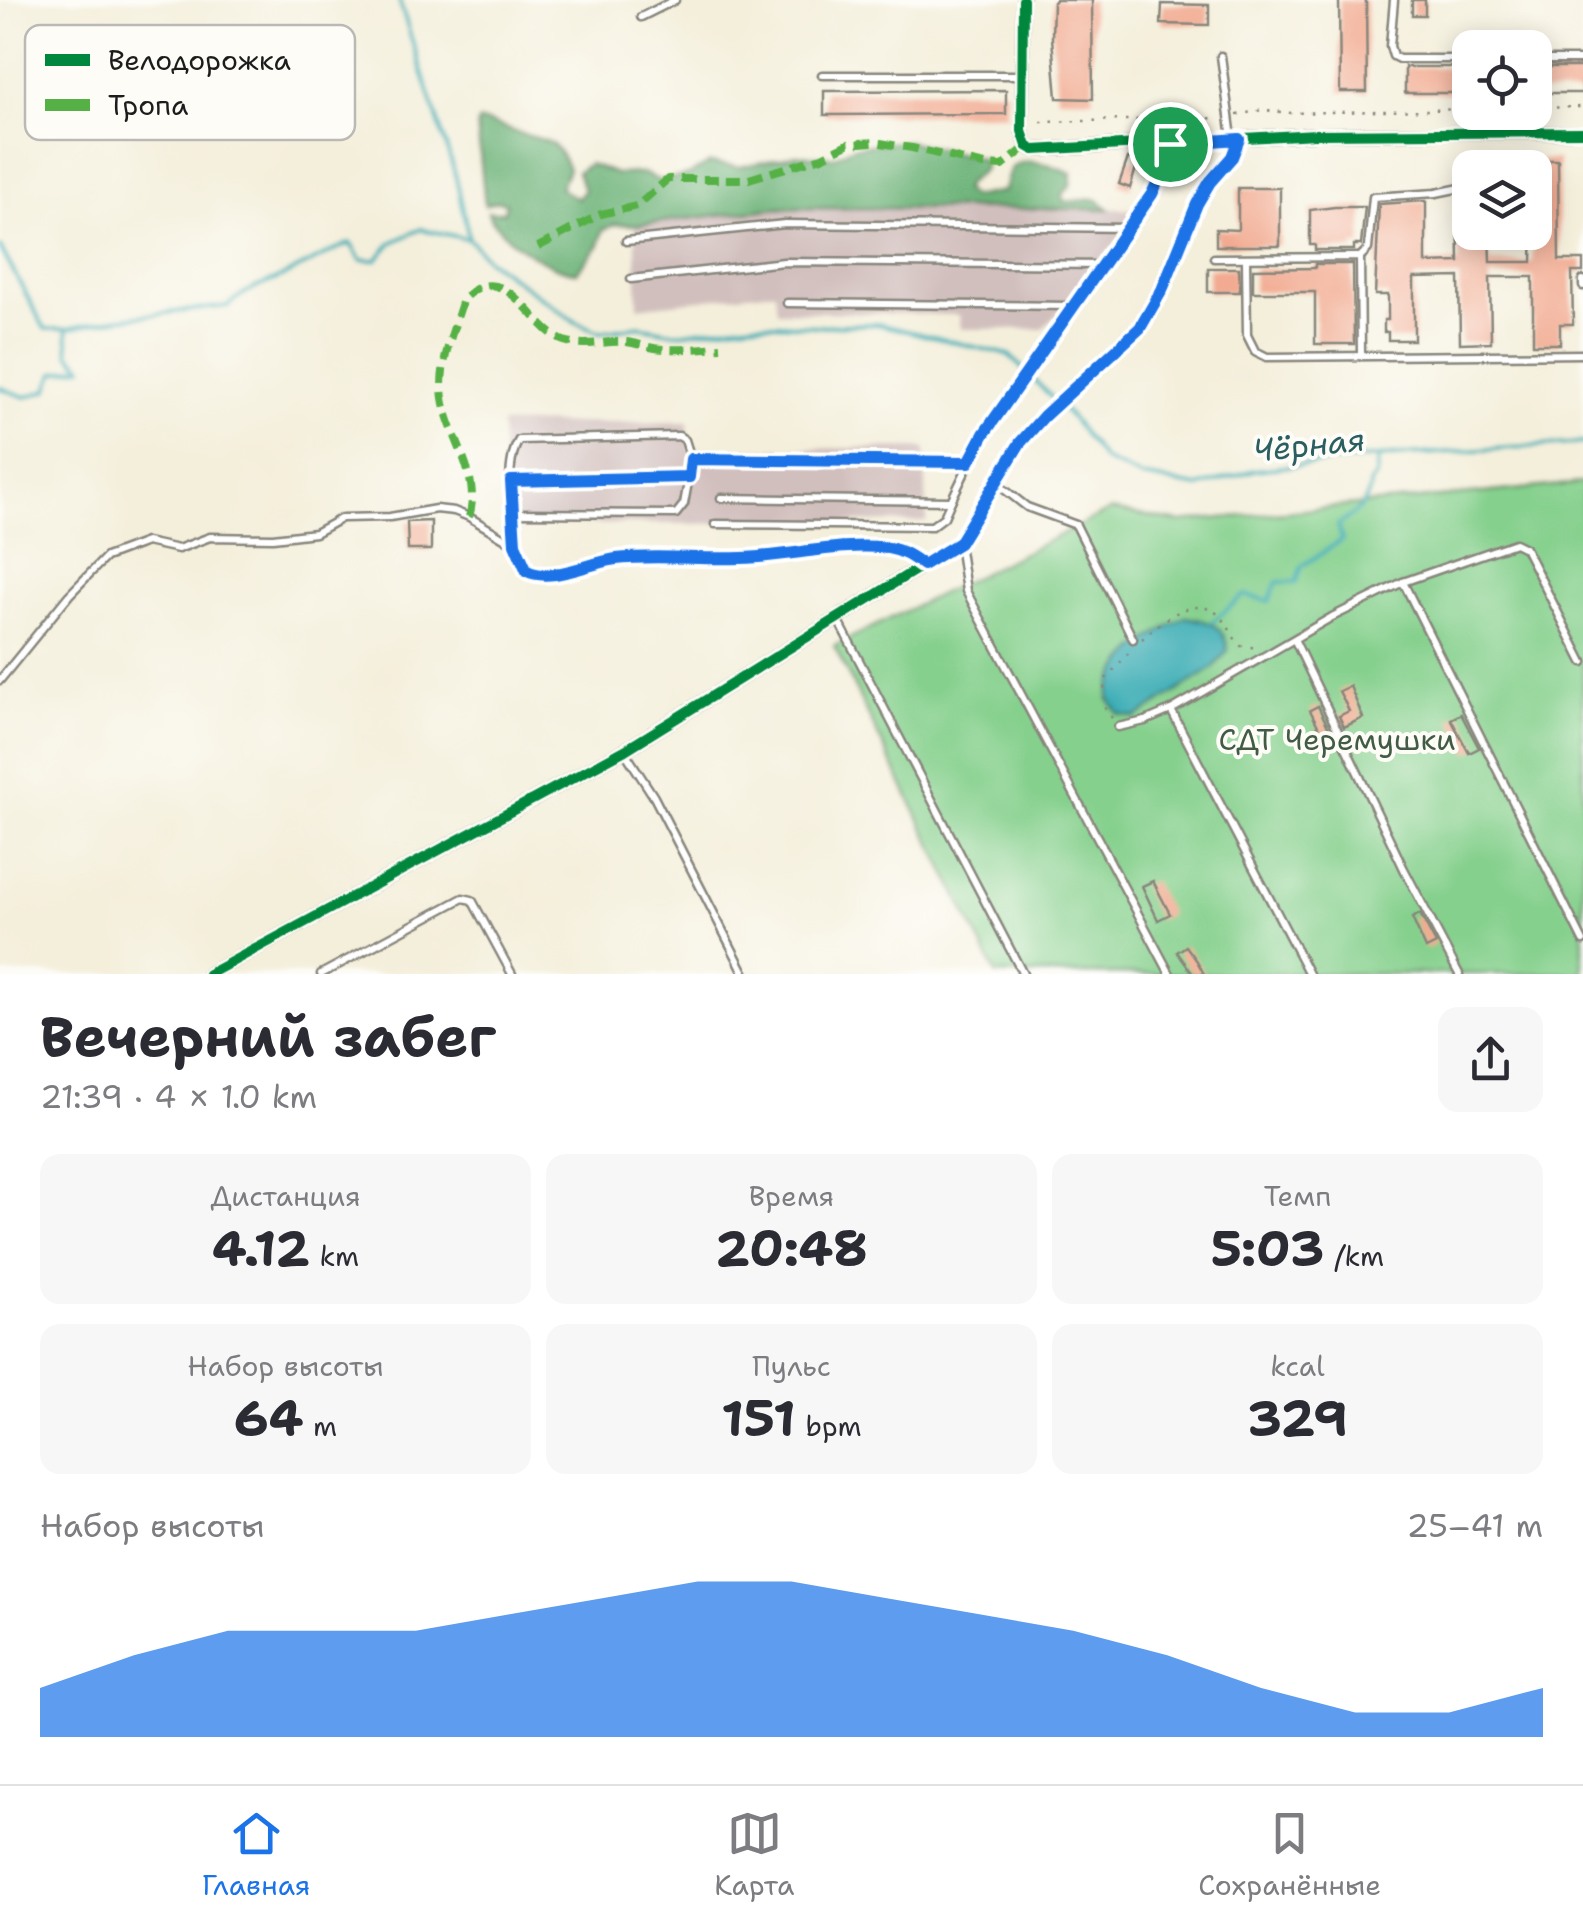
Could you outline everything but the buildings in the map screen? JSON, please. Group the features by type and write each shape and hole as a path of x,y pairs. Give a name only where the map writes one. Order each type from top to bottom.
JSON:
{"street":[{"path":"1023,0 1023,139 1034,150 1316,134 1583,132"},
{"path":"209,974 625,750 959,543 1020,443 1140,328 1162,290 1197,204 1232,157 1236,139"}],"lane":[{"path":"641,17 675,0"},
{"path":"1394,0 1392,56 1452,60"},
{"path":"1221,56 1236,139"},
{"path":"1552,60 1583,60"},
{"path":"822,75 1022,75"},
{"path":"715,524 932,526 944,517 984,434 1152,194 1170,144"},
{"path":"1214,258 1360,256 1368,248 1373,197 1452,190"},
{"path":"626,241 784,224 1129,228"},
{"path":"1360,256 1361,356"},
{"path":"1246,259 1247,336 1255,350 1267,357 1583,354"},
{"path":"631,279 784,262 1102,265"},
{"path":"787,303 1073,306"},
{"path":"513,513 676,514 684,504 691,459 680,436 519,440 511,481 513,513 515,544 527,571 546,577 578,566 619,559 743,558 886,548 908,554 923,565"},
{"path":"691,459 969,462"},
{"path":"511,481 689,477"},
{"path":"996,483 1027,507 1076,525 1133,639"},
{"path":"721,498 950,501"},
{"path":"0,680 69,595 106,557 146,542 178,549 210,537 273,538 315,533 342,518 390,517 436,509 469,517 515,544"},
{"path":"959,543 966,591 1170,974"},
{"path":"1118,727 1171,710 1332,616 1403,582 1515,543 1522,545 1583,662"},
{"path":"1403,582 1583,941"},
{"path":"837,619 1024,974"},
{"path":"1295,640 1404,870 1460,974"},
{"path":"1171,710 1309,974"},
{"path":"625,750 745,974"},
{"path":"321,974 464,898 472,900 512,974"}],"path":[{"path":"1552,108 1583,108"},
{"path":"1041,122 1229,116 1262,110 1290,113 1452,109"},
{"path":"1118,727 1105,708 1104,681 1163,620 1187,608 1216,613 1241,646 1280,648"}],"shaded area":[{"path":"779,208 1130,209 1130,225 1042,329 961,329 959,315 777,311 775,291 638,307 635,225"},
{"path":"688,422 689,449 925,448 927,522 504,525 501,424"}],"green space":[{"path":"479,121 554,145 568,169 560,188 578,199 584,190 577,172 589,164 616,174 643,173 660,181 688,175 710,163 739,167 796,155 834,157 853,147 908,141 983,159 984,169 964,190 971,197 1004,191 1013,167 1034,162 1072,173 1071,185 1062,194 1064,202 1096,199 1109,209 779,208 616,224 603,230 599,245 577,272 540,259 513,242 493,221 488,212 504,212 506,203 485,205"},
{"name":"СДТ Черемушки","path":"1583,483 1583,974 996,974 834,646 1111,510 1180,522"}],"water":[{"path":"1185,617 1214,625 1228,650 1213,668 1136,718 1119,714 1109,699 1117,672 1148,640"}],"waterway":[{"path":"399,0 456,177 469,239"},
{"name":"Чёрная","path":"0,247 45,329 67,329 114,319 228,306 250,290 350,243 361,260 376,260 393,242 421,229 469,239 487,259 576,322 600,332 638,326 677,333 753,323 877,324 1009,355 1068,414 1104,460 1142,477 1198,487 1254,470 1583,443"},
{"path":"0,388 26,397 48,390 54,373 83,367 69,354 67,330"},
{"name":"Чёрная","path":"1212,622 1244,595 1269,601 1277,582 1296,582 1302,566 1342,540 1338,525 1364,502 1376,476 1378,457"}],"marked path":[{"path":"538,247 601,214 637,206 668,179 749,179 822,157 848,144 874,142 1003,166 1027,146"},
{"path":"469,517 472,501 468,471 446,413 442,386 448,348 463,299 478,288 492,285 505,290 564,341 627,342 666,349 721,347"}],"cycle path":[{"path":"1023,0 1022,131 1027,146 1034,150 1316,134 1583,132"},
{"path":"209,974 625,750 959,543 1020,443 1140,327 1161,289 1197,204 1209,182 1233,157 1239,139"}],"route":[{"path":"1239,139 1232,157 1197,204 1162,290 1140,328 1020,443 959,543 923,565 908,554 886,548 743,558 619,559 578,566 546,577 527,571 515,544 511,481 689,477 691,459 969,462 984,434 1152,194 1170,144 1239,139"}]}
